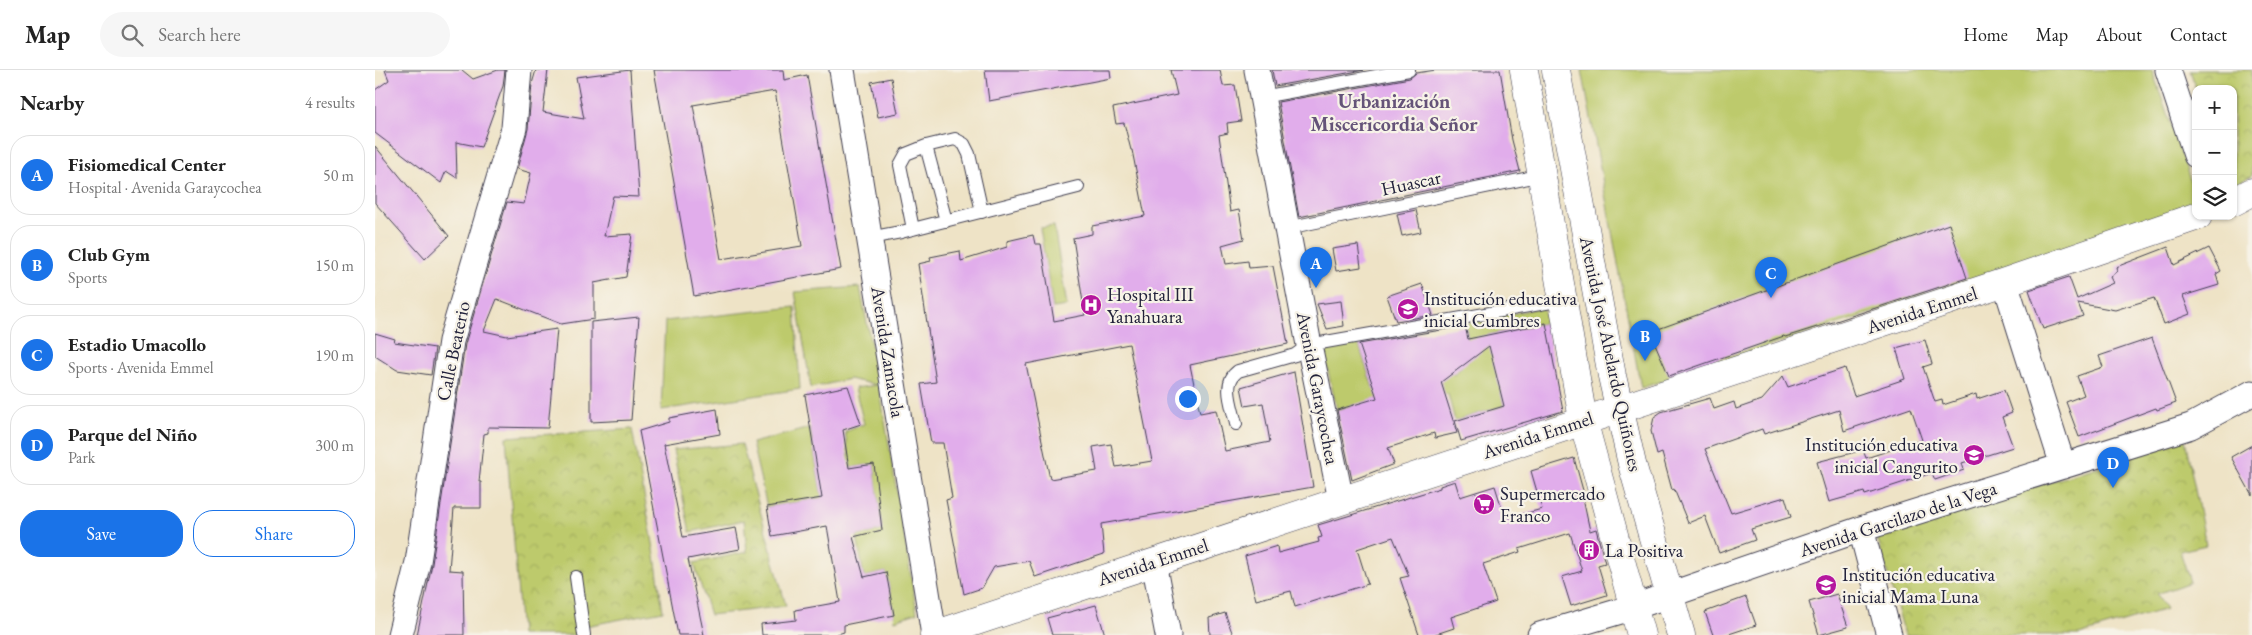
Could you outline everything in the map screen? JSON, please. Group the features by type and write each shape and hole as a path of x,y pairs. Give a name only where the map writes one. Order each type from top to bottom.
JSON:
{"street":[{"name":"Calle Beaterio","path":"400,635 418,562 451,341 514,128 519,70"},
{"name":"Avenida Zamacola","path":"842,70 934,635"},
{"name":"Avenida Garaycochea","path":"1257,70 1309,345 1341,500"},
{"name":"Avenida José Abelardo Quiñones","path":"1524,70 1583,420 1641,635"},
{"name":"Avenida José Abelardo Quiñones","path":"1556,70 1611,376 1621,408 1632,464 1681,635"},
{"path":"2168,70 2192,143"},
{"path":"2237,200 2252,192"},
{"name":"Avenida Emmel","path":"934,635 2005,282 2192,218"},
{"path":"2005,282 2063,466"},
{"name":"Avenida Garcilazo de la Vega","path":"1540,635 1634,607 1861,529 2191,426 2252,393"},
{"path":"1861,529 1889,635"},
{"path":"1154,562 1168,635"}],"lane":[{"path":"1262,97 1401,71"},
{"path":"913,229 900,165 906,154 926,146 955,139 964,144 969,154 982,212"},
{"path":"926,146 946,221"},
{"name":"Huascar","path":"1287,228 1543,175"},
{"path":"869,238 946,221 1078,187"},
{"path":"1236,424 1229,384 1234,374 1295,355 1309,345 1563,300"},
{"path":"576,577 584,635"}],"green space":[{"path":"1582,70 2152,70 2192,185 2192,208 1641,388"},
{"path":"2190,70 2252,70 2252,175 2237,184 2237,85 2195,85"},
{"path":"1054,226 1067,306 1053,308 1040,228"},
{"path":"860,287 879,385 917,613 895,620 886,572 864,577 857,536 882,530 874,464 851,468 845,432 864,424 855,388 877,385 849,379 811,388 795,292"},
{"path":"795,307 800,389 661,410 665,321"},
{"path":"1543,307 1546,323 1488,335 1504,406 1455,421 1448,394 1353,414 1351,406 1337,410 1323,349 1358,342 1373,388 1387,394 1446,364 1454,375 1467,358 1468,340 1465,324"},
{"path":"810,428 822,498 767,507 752,443"},
{"path":"632,429 654,549 663,611 575,628 575,635 521,635 506,437"},
{"path":"2185,439 2206,545 2180,551 2190,582 2157,594 2166,609 2079,635 1905,635 1877,537"},
{"path":"742,444 786,606 710,615 694,563 747,552 744,520 690,532 673,450"}],"building":[{"path":"385,70 462,70 473,79 498,70 505,70 503,86 481,147 456,142 457,178 446,171 441,183 375,133 375,90 389,80"},
{"path":"536,70 548,70 543,112 584,119 576,77 630,70 639,197 613,196 604,236 632,234 626,277 594,283 594,319 561,324 497,299 484,331 507,336 557,329 548,428 488,427 488,433 484,434 479,482 481,482 481,508 454,508 449,570 463,571 464,635 417,635 432,564 465,344 507,202 524,204 531,173 517,169 528,129 532,84"},
{"path":"654,70 783,70 784,80 807,75 841,269 694,296","holes":["775,91 802,246 721,259 693,105"]},
{"path":"985,70 1110,70 1111,78 989,101"},
{"path":"1171,70 1220,70 1223,86 1235,85 1241,121 1227,123 1228,133 1219,135 1230,212 1239,210 1244,239 1222,245 1226,264 1248,261 1249,268 1273,266 1288,344 1190,365 1200,413 1216,410 1225,451 1270,442 1263,403 1245,406 1241,387 1294,372 1313,487 1101,524 1104,554 1035,577 1029,561 994,567 982,588 964,594 946,500 952,498 943,443 931,443 921,384 936,382 918,264 931,261 930,257 960,251 961,261 1007,247 1007,241 1033,235 1035,244 1041,244 1054,321 1085,315 1073,238 1092,234 1092,226 1145,216 1132,150 1124,123 1116,124 1113,108 1177,95","holes":["1129,344 1152,461 1116,467 1111,444 1093,447 1097,471 1050,479 1026,364"]},
{"path":"1272,70 1364,70 1275,86"},
{"path":"1436,70 1500,70 1512,140 1520,171 1299,217 1278,102 1410,78 1416,73"},
{"path":"891,78 898,113 878,117 871,82"},
{"path":"375,146 449,236 425,259 375,203"},
{"path":"1416,210 1421,232 1402,236 1397,214"},
{"path":"1949,224 1967,278 1784,336 1669,376 1650,332"},
{"path":"1358,245 1361,267 1336,271 1332,249"},
{"path":"2168,247 2174,265 2209,248 2221,271 2216,274 2219,285 2183,296 2190,314 2164,324 2154,298 2115,310 2078,303 2083,316 2043,329 2029,290 2069,277 2077,299 2113,283 2110,277 2117,271 2116,267"},
{"path":"1422,284 1433,315 1396,321 1387,296"},
{"path":"1341,301 1344,326 1327,329 1317,304"},
{"path":"639,317 631,420 591,422 591,322"},
{"path":"1546,323 1563,411 1461,441 1455,421 1504,406 1489,346 1441,382 1457,433 1435,438 1434,433 1388,448 1394,464 1352,480 1337,410 1377,398 1359,344 1465,326 1468,339"},
{"path":"375,333 395,339 394,342 435,348 431,375 397,370 375,356"},
{"path":"2152,338 2176,403 2157,410 2156,408 2079,437 2066,402 2084,395 2077,376 2103,367 2099,356"},
{"path":"1925,340 1932,364 1923,367 1935,402 1942,400 1943,405 1976,394 1977,399 2004,390 2012,413 2002,417 2013,447 1962,463 1964,470 1935,480 1932,473 1865,495 1864,492 1829,502 1817,462 1863,450 1866,458 1922,440 1911,408 1844,431 1839,410 1764,434 1762,429 1705,449 1731,513 1785,497 1791,517 1751,529 1755,540 1719,553 1705,516 1688,523 1674,489 1672,490 1662,453 1657,455 1651,431 1654,417 1661,412 1710,398 1714,409 1734,402 1736,409 1762,400 1783,376 1788,387 1845,368 1854,396 1905,379 1896,348"},
{"path":"848,386 861,424 843,430 849,468 874,464 882,530 853,537 864,577 886,572 894,615 844,625 844,632 834,635 762,635 761,624 796,620 795,610 840,602 827,526 772,536 767,507 822,498 805,395"},
{"path":"717,409 720,434 664,444 683,537 736,528 740,549 688,559 704,635 678,635 639,431 669,422 669,418"},
{"path":"2252,445 2252,495 2231,457"},
{"path":"1574,458 1584,494 1582,494 1590,531 1596,529 1605,563 1598,565 1607,595 1571,606 1562,577 1582,571 1570,533 1519,549 1520,552 1483,564 1496,602 1451,617 1454,628 1433,635 1419,635 1400,578 1409,576 1393,537 1357,549 1368,584 1295,607 1291,591 1256,600 1245,556 1277,546 1278,553 1319,542 1318,538 1322,537 1318,525 1440,488 1440,486 1455,481 1460,497 1495,486 1504,515 1507,514 1509,518 1542,509 1531,471"},
{"path":"1837,594 1848,627 1819,635 1809,602"},
{"path":"1746,597 1756,625 1726,635 1713,635 1705,612"},
{"path":"1096,605 1105,635 1052,635 1047,618"},
{"path":"1225,613 1233,635 1210,635 1209,618"}],"place":[{"name":"Fisiomedical Center","path":"1316,288"},
{"name":"Estadio Umacollo","path":"1771,298"},
{"name":"Hospital III Yanahuara","path":"1091,305"},
{"name":"Institución educativa inicial Cumbres","path":"1408,309"},
{"name":"Club Gym","path":"1645,361"},
{"name":"Institución educativa inicial Cangurito","path":"1974,455"},
{"name":"Parque del Niño","path":"2113,488"},
{"name":"Supermercado Franco","path":"1484,504"},
{"name":"La Positiva","path":"1589,550"},
{"name":"Institución educativa inicial Mama Luna","path":"1826,585"}],"district":[{"name":"Urbanización Miscericordia Señor","path":"1394,112"}]}
